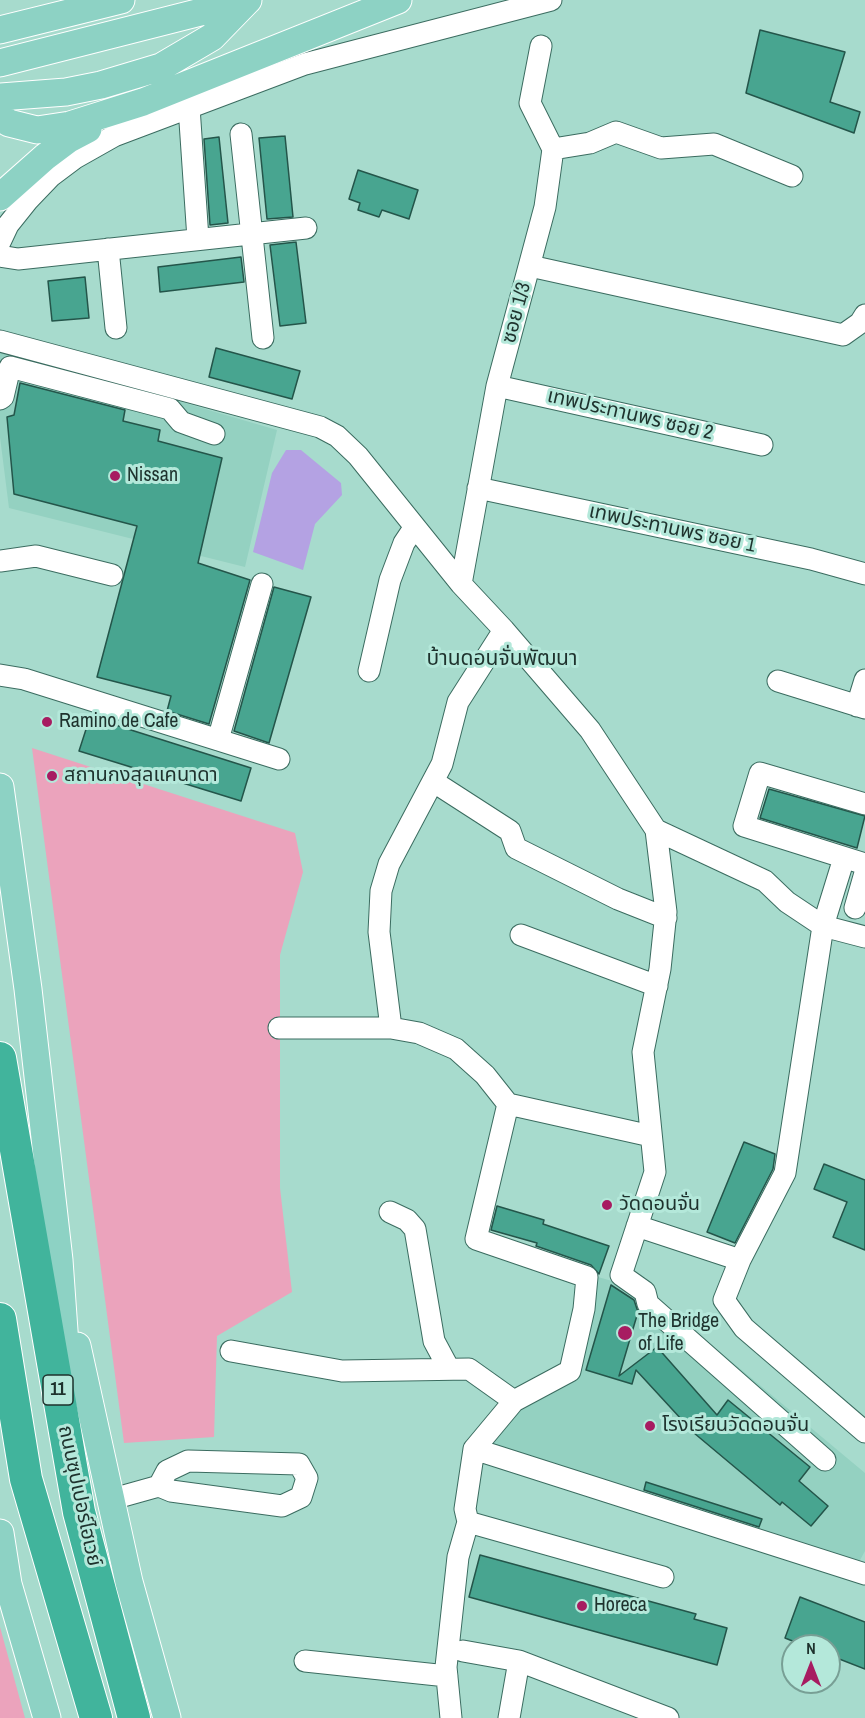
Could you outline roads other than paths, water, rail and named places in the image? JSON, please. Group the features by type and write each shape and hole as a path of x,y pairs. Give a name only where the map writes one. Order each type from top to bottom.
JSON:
{"highway":[{"name":"ถนนซุปเปอร์ไฮเวย์","path":"0,1058 76,1489 108,1628 134,1718"},
{"name":"11","path":"0,1319 26,1479 96,1718"},
{"path":"0,1421 26,1479"},
{"path":"108,1628 147,1718"}],"main road":[{"path":"0,19 49,0"},
{"path":"0,30 121,0"},
{"path":"0,63 248,0"},
{"path":"0,98 89,88 161,67 212,37 248,0"},
{"path":"0,197 24,174 69,139 143,102 398,0"},
{"path":"0,117 9,123 38,130 52,129 143,102"},
{"path":"0,787 28,989 59,1260 76,1489"},
{"path":"59,1260 109,1500 167,1718"},
{"path":"0,1533 9,1584 47,1718"}],"street":[{"path":"0,242 8,225 28,200 75,158 114,136 305,64 551,0"},
{"path":"541,46 530,103 553,148 590,143 616,132 661,148 714,144 792,176"},
{"path":"189,106 198,239"},
{"path":"241,134 263,338"},
{"name":"ซอย 1/3","path":"461,584 497,386 544,207 553,148"},
{"path":"0,255 18,258 306,228"},
{"path":"108,249 116,328"},
{"path":"530,266 858,325"},
{"path":"0,341 320,427 349,446 461,584 590,730 656,830 666,918 657,986 643,1052 655,1172 621,1275"},
{"path":"0,399 3,397 10,367 170,409 181,422 214,434"},
{"name":"เทพประทานพร ซอย 2","path":"497,386 762,445"},
{"name":"เทพประทานพร ซอย 1","path":"478,488 800,556 865,574"},
{"path":"369,671 390,580 404,543 414,528"},
{"path":"0,561 36,556 112,575"},
{"path":"218,740 262,584"},
{"path":"391,1028 379,932 381,891 389,864 442,764 458,702 504,630"},
{"path":"0,675 24,679 279,759"},
{"path":"778,681 861,707 865,680"},
{"path":"865,804 760,773 744,826 865,864"},
{"path":"434,782 510,831 516,848 618,899 666,918"},
{"path":"656,830 765,881 787,902 823,927 865,937"},
{"path":"844,858 823,927 784,1173 740,1260 724,1300 744,1328 865,1432"},
{"path":"855,908 865,873"},
{"path":"521,935 657,986"},
{"path":"279,1028 391,1028 419,1034 456,1048 485,1076 508,1104 651,1136"},
{"path":"508,1104 476,1239 587,1277 621,1275 645,1292 648,1304 825,1460"},
{"path":"390,1212 407,1220 415,1229 434,1341 449,1369"},
{"path":"637,1226 740,1260"},
{"path":"451,1718 447,1676 459,1557 468,1522 465,1509 474,1449 514,1401 570,1371 584,1309 587,1277"},
{"path":"231,1351 342,1371 469,1369 514,1401"},
{"path":"474,1449 865,1574"},
{"path":"109,1500 159,1486 171,1491 282,1506 301,1497 307,1478 299,1464 188,1461 167,1471 159,1486"},
{"path":"468,1522 663,1577"},
{"path":"463,1651 519,1661 668,1718"},
{"path":"305,1661 447,1676"},
{"path":"509,1718 519,1661"}],"place":[{"name":"Nissan","path":"115,476"},
{"name":"Ramino de Cafe","path":"47,722"},
{"name":"สถานกงสุลแคนาดา","path":"52,776"},
{"name":"วัดดอนจั่น","path":"607,1205"},
{"name":"The Bridge of Life","path":"625,1333"},
{"name":"โรงเรียนวัดดอนจั่น","path":"650,1426"},
{"name":"Horeca","path":"582,1606"}],"district":[{"name":"บ้านดอนจั่นพัฒนา","path":"502,659"}]}
